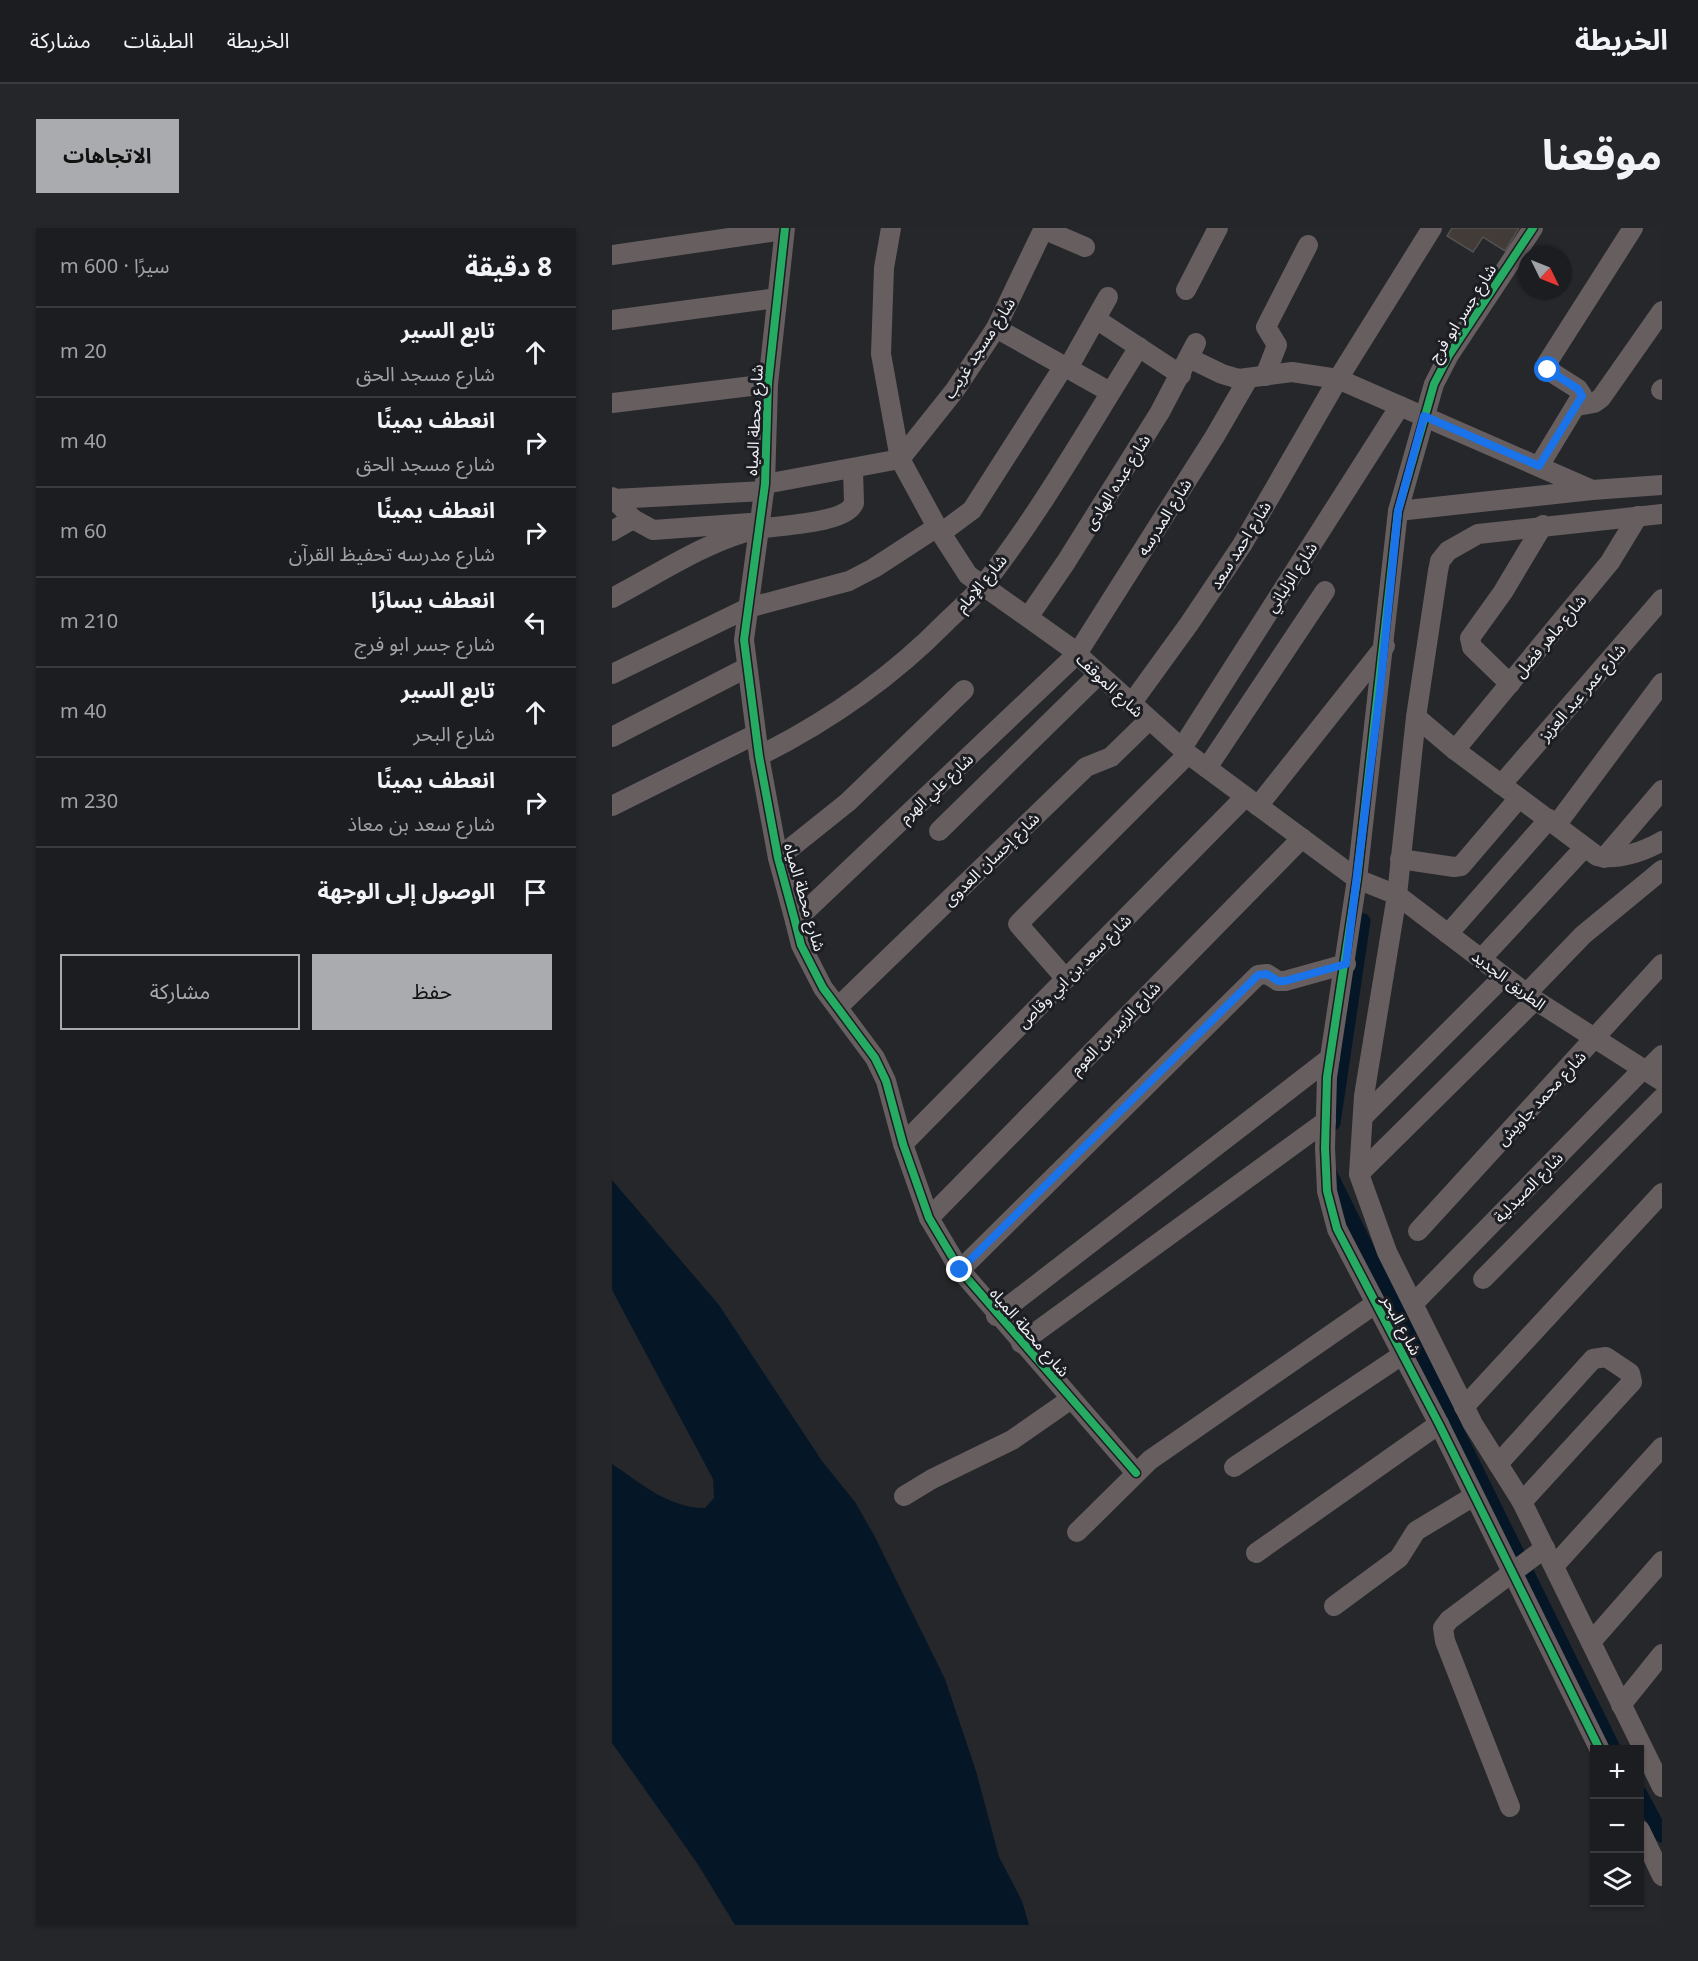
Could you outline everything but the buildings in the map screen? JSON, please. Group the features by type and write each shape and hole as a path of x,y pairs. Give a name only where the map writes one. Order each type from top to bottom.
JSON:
{"street":[{"name":"شارع الموقف","path":"891,228 883,278 881,354 900,459 939,530 968,575 1029,616 1077,654 1185,751 1357,879"},
{"path":"1186,290 1218,228"},
{"name":"شارع احمد سعد","path":"1131,704 1242,545 1338,379 1432,228"},
{"name":"شارع جسر ابو فرج","path":"1357,879 1398,511 1434,384 1449,355 1533,228"},
{"path":"1539,466 1581,399 1581,392 1548,370 1548,359 1634,228"},
{"path":"612,255 784,229"},
{"name":"شارع محطة المياه","path":"784,229 768,384 765,487 744,639 759,756 778,858 795,921 811,967 875,1058 885,1081 903,1144 929,1218 960,1270 996,1316 1136,1473"},
{"name":"شارع مسجد غريب","path":"900,459 955,390 996,328 1043,229"},
{"path":"1043,229 1085,247"},
{"name":"شارع المدرسه","path":"1077,654 1215,436 1277,345 1266,327 1308,245"},
{"path":"612,674 748,608 849,581 972,510 1066,367 1108,297"},
{"path":"612,320 777,298"},
{"path":"1577,406 1586,405 1601,398 1662,311"},
{"path":"1096,319 1139,347 1189,358 1230,378 1308,373 1338,379 1592,490"},
{"path":"996,328 1110,393"},
{"name":"شارع الإمام","path":"759,756 799,736 874,687 908,659 983,585 1139,347"},
{"name":"شارع عبده الهادى","path":"1029,616 1066,562 1189,358"},
{"path":"612,403 768,384"},
{"name":"شارع الزلباني","path":"1066,979 1018,924 1185,751 1400,406"},
{"path":"613,498 765,487 900,459"},
{"path":"613,498 633,519 646,527 661,531 805,523 847,513 854,503 853,470"},
{"path":"1398,511 1592,490 1662,485"},
{"path":"1662,514 1543,525 1478,534 1459,542 1440,561 1416,717 1397,895 1363,1117 1359,1174 1387,1252 1464,1407 1522,1502 1621,1705 1657,1756 1662,1787"},
{"name":"شارع ماهر فضل","path":"1455,750 1610,562 1638,516"},
{"path":"612,531 633,519"},
{"path":"1510,684 1472,647 1470,638 1503,592 1543,525"},
{"path":"612,598 723,540 758,526"},
{"path":"1207,768 1325,591"},
{"name":"شارع عمر عبد العزيز","path":"1501,785 1662,599"},
{"name":"شارع سعد بن ابي وقاص","path":"903,1144 1066,979 1252,802 1384,646"},
{"name":"شارع علي الهرم","path":"795,921 1077,654"},
{"path":"612,737 746,668"},
{"path":"939,831 1099,674"},
{"path":"1448,934 1553,822 1662,683"},
{"path":"778,858 848,802 964,690"},
{"path":"1416,717 1455,750 1553,822 1584,848 1604,858 1637,852 1662,841"},
{"name":"شارع إحسان العدوى","path":"838,1007 1086,767 1111,757 1149,720"},
{"path":"612,806 756,734"},
{"path":"1604,858 1662,790"},
{"path":"1400,859 1461,866 1519,798"},
{"name":"شارع الزبير بن العوم","path":"929,1218 1302,838"},
{"path":"1480,959 1584,848"},
{"path":"1359,1174 1531,997 1583,935 1662,870"},
{"name":"الطريق الجديد","path":"1357,879 1397,895 1531,997 1650,1074"},
{"name":"شارع البحر","path":"1357,879 1346,964 1330,1058 1326,1121 1327,1191 1337,1229 1439,1424 1598,1745"},
{"path":"960,1270 1258,975 1267,974 1278,981 1285,981 1346,964"},
{"name":"شارع محمد جاويش","path":"1418,1231 1662,964"},
{"path":"1363,1117 1503,976"},
{"name":"شارع الصيدلية","path":"1414,1303 1650,1074 1662,1055"},
{"path":"996,1316 1330,1058"},
{"path":"1483,1279 1662,1098"},
{"path":"1021,1343 1326,1121"},
{"path":"1464,1407 1662,1192"},
{"path":"1077,1532 1150,1460 1375,1304"},
{"path":"1234,1467 1402,1355"},
{"path":"1498,1464 1593,1359 1606,1357 1630,1372 1632,1382 1522,1502"},
{"path":"904,1496 932,1479 1012,1440 1071,1399"},
{"path":"1256,1553 1439,1424"},
{"path":"1554,1566 1662,1447"},
{"path":"1334,1606 1395,1562 1416,1531 1474,1496"},
{"path":"1510,1807 1443,1634 1449,1620 1545,1548"},
{"path":"1591,1642 1662,1561"},
{"path":"1621,1705 1662,1654"},
{"path":"1644,1838 1662,1876"}],"water":[{"path":"612,1180 719,1305 822,1461 855,1502 874,1535 945,1679 976,1771 999,1857 1022,1901 1029,1925 735,1925 697,1863 612,1743 612,1464 644,1486 679,1504 705,1508 714,1498 713,1479 612,1290"}],"waterway":[{"path":"1333,1123 1363,921"},
{"path":"1328,1170 1612,1745"},
{"path":"1643,1799 1662,1835"}],"cycle path":[{"path":"785,228 768,384 765,484 744,640 759,756 778,858 801,945 823,988 875,1058 886,1081 903,1144 929,1218 960,1270 1136,1473"},
{"path":"1533,228 1449,355 1434,384 1398,511 1357,879 1327,1077 1325,1148 1327,1191 1337,1229 1439,1424 1598,1745"}],"route":[{"path":"960,1270 1258,975 1264,973 1278,981 1285,981 1346,964 1380,690 1398,511 1424,416 1539,466 1582,396 1578,389 1548,370"}]}
